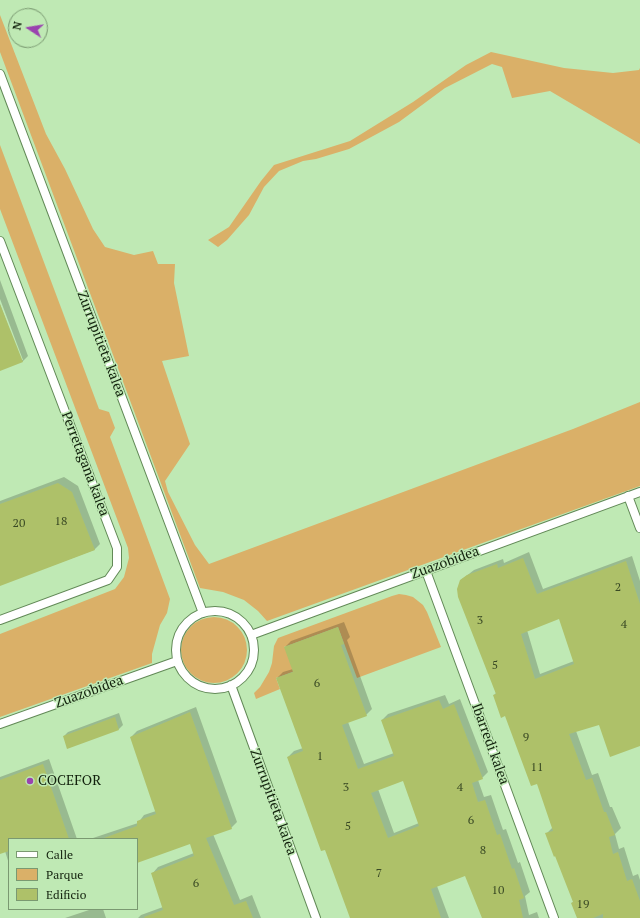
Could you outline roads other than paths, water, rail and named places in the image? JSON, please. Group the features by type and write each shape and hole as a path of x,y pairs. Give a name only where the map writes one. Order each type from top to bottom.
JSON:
{"street":[{"name":"Zurrupitieta kalea","path":"0,74 202,612"},
{"name":"Perretagana kalea","path":"0,240 117,548 117,567 108,580 0,620"},
{"name":"Zuazobidea","path":"250,635 640,492"},
{"path":"628,496 640,528"},
{"name":"Ibarredi kalea","path":"426,571 554,918"},
{"path":"222,611 231,614 242,623 250,635 253,649 251,664 246,673 231,685 212,689 194,683 186,677 177,661 176,649 178,637 183,626 202,612 222,611"},
{"name":"Zuazobidea","path":"0,724 177,661"},
{"name":"Zurrupitieta kalea","path":"231,685 316,918"}],"place":[{"name":"COCEFOR","path":"30,781"}]}
